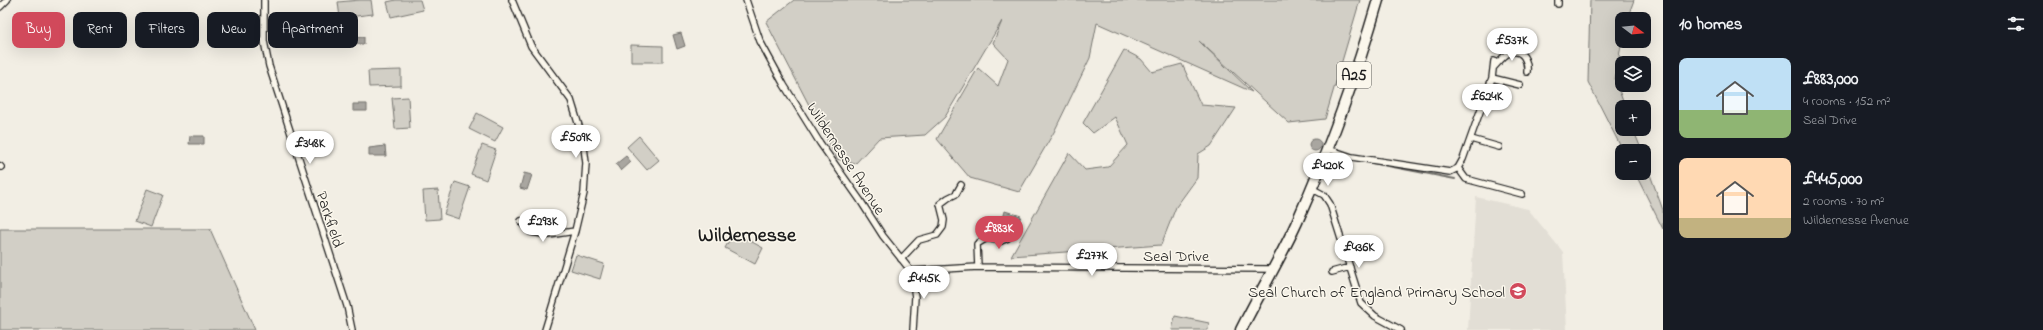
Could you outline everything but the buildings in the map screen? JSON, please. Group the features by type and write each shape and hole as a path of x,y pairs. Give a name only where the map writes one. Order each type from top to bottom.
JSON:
{"highway":[{"name":"A25","path":"1241,330 1294,228 1328,149 1378,0"}],"street":[{"path":"0,7 7,0"},
{"name":"Parkfield","path":"264,0 264,41 269,66 347,306 352,330"},
{"path":"512,0 531,46 571,100 583,139 586,163 584,193 575,231 545,330"},
{"name":"Wildernesse Avenue","path":"746,0 760,40 784,85 820,143 883,236 912,271"},
{"path":"1328,149 1352,157 1450,172 1458,168 1471,138 1492,78 1494,64 1509,53 1518,52 1524,56 1526,60 1527,72"},
{"path":"1492,78 1520,85"},
{"path":"1471,138 1499,147"},
{"path":"1458,168 1466,179 1522,194"},
{"path":"901,259 919,240 937,235 943,227 944,220 940,204 956,194 960,185"},
{"path":"1311,188 1324,195 1329,201 1344,243 1356,290 1363,306 1379,319 1401,330"},
{"path":"521,221 531,232 549,235 575,231"},
{"path":"978,267 977,244 987,238 1001,241 1008,238 1010,229"},
{"name":"Seal Drive","path":"912,271 978,267 1272,269"},
{"path":"1332,272 1350,268"},
{"path":"912,271 916,296 913,330"}],"shaded area":[{"path":"371,0 373,14 358,16 358,12 339,12 338,2"},
{"path":"396,0 420,0 423,10 391,17 387,2"},
{"path":"794,0 1360,0 1325,119 1289,123 1199,41 1252,92 1097,23 1090,58 1054,132 1019,192 970,178 937,139 978,68 998,86 1008,59 993,43 1002,21 945,117 925,135 879,138 855,164 837,159 766,22"},
{"path":"1590,0 1634,0 1630,12 1615,12 1615,48 1621,48 1619,56 1615,56 1615,92 1620,92 1622,100 1615,100 1615,135 1588,82"},
{"path":"681,33 685,46 677,49 673,35"},
{"path":"358,37 364,37 364,44 358,44"},
{"path":"631,45 663,46 663,62 631,62"},
{"path":"1124,50 1141,59 1152,72 1182,64 1201,105 1236,108 1211,146 1198,154 1197,178 1176,207 1161,245 1011,256 1069,153 1085,170 1108,167 1128,145 1115,117 1093,133 1083,123"},
{"path":"401,70 401,86 369,87 368,71"},
{"path":"408,97 410,128 395,129 392,98"},
{"path":"353,104 367,104 367,111 353,111"},
{"path":"477,113 503,127 495,142 469,129"},
{"path":"190,136 204,136 204,144 189,144"},
{"path":"639,136 659,160 647,170 627,147"},
{"path":"1615,136 1636,136 1639,144 1619,144"},
{"path":"1317,139 1320,140 1320,150 1313,151 1310,150 1309,143 1310,140"},
{"path":"482,145 496,150 486,180 471,174"},
{"path":"385,146 386,156 369,156 369,148"},
{"path":"626,156 631,162 621,171 616,164"},
{"path":"524,173 532,175 527,190 520,188"},
{"path":"1651,177 1663,210 1663,229 1638,180 1651,180"},
{"path":"455,182 470,187 459,219 444,214"},
{"path":"147,189 163,195 151,227 135,221"},
{"path":"438,190 440,219 425,220 423,191"},
{"name":"Seal Church of England Primary School","path":"1476,197 1528,209 1563,252 1567,330 1468,330"},
{"path":"1005,211 1021,216 1018,224 1003,219"},
{"path":"0,229 210,229 255,330 0,330"},
{"path":"734,232 763,248 755,264 725,248"},
{"path":"576,255 604,264 600,279 571,270"},
{"path":"1175,316 1209,323 1208,330 1172,330"}],"waterway":[{"path":"1330,152 1332,155 1455,179"}],"place":[{"name":"Seal Church of England Primary School","path":"1518,291"}],"district":[{"name":"Wildernesse","path":"747,234"}]}
